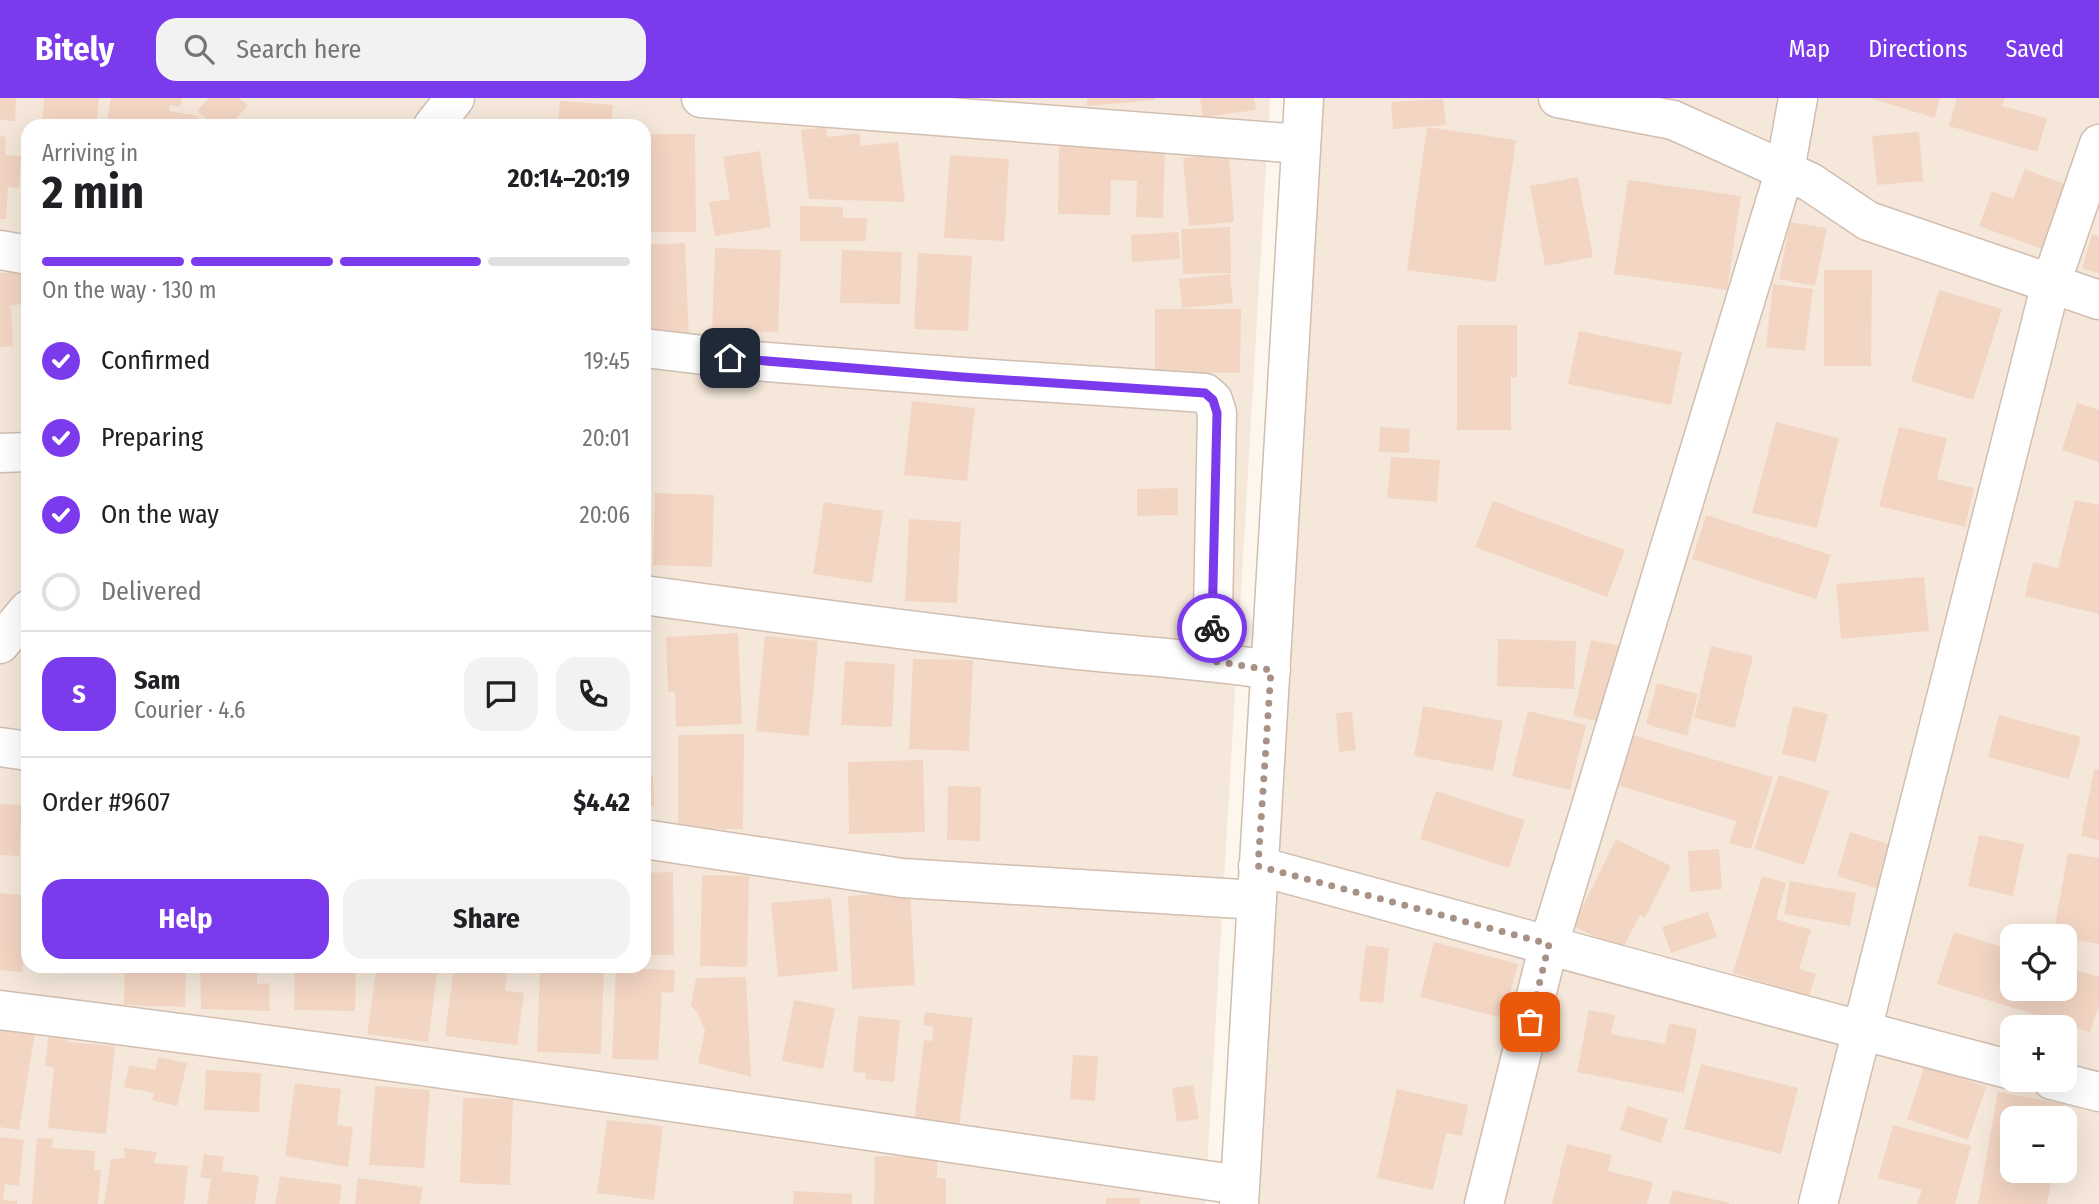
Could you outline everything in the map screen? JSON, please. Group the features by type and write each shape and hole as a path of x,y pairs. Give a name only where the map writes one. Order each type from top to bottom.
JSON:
{"street":[{"path":"438,119 455,98"},
{"path":"701,98 1301,144"},
{"path":"0,1010 497,1075 1239,1195 1304,98"},
{"path":"1558,98 1673,120 1810,181 1868,221 2099,300"},
{"path":"1484,1204 1549,944 1785,170 1798,98"},
{"path":"1818,1204 2051,283 2099,144"},
{"path":"0,250 21,254"},
{"path":"651,349 754,361 1205,393 1213,400 1217,413 1212,661"},
{"path":"0,453 21,452"},
{"path":"651,596 968,638 1212,661 1271,670"},
{"path":"0,644 21,618"},
{"path":"0,747 21,750"},
{"path":"651,840 916,879 1257,883 1549,944 1685,984 2000,1067"},
{"path":"2077,1086 2099,1092"}],"shaded area":[{"path":"0,98 1270,98 1205,1204 0,1204"},
{"path":"1307,98 2099,98 2099,1204 1244,1204"}],"building":[{"path":"0,98 16,98 15,121 0,120"},
{"path":"44,98 99,98 97,119 42,119"},
{"path":"111,98 182,98 180,107 170,105 169,111 199,116 198,119 107,119"},
{"path":"209,98 239,98 248,105 236,119 207,119 197,111"},
{"path":"1087,98 1155,98 1155,100 1087,106"},
{"path":"1200,98 1254,98 1256,110 1203,117"},
{"path":"1870,98 1940,98 1935,118"},
{"path":"1957,98 2005,98 2002,106 2047,118 2037,152 1949,126"},
{"path":"1443,99 1446,125 1393,129 1391,102"},
{"path":"560,101 613,105 612,119 559,119"},
{"path":"826,127 828,137 859,133 861,146 898,142 905,202 809,199 801,130"},
{"path":"1427,127 1516,140 1496,282 1407,270"},
{"path":"1919,132 1923,181 1877,185 1872,136"},
{"path":"651,134 695,134 696,232 651,232"},
{"path":"0,136 6,137 5,155 21,156 19,188 8,187 6,219 0,219"},
{"path":"1059,146 1165,147 1163,218 1136,217 1137,181 1111,180 1110,215 1058,214"},
{"path":"760,151 771,227 715,236 709,202 730,199 723,157"},
{"path":"1229,154 1234,222 1189,226 1183,158"},
{"path":"950,155 1009,159 1004,241 944,238"},
{"path":"2025,169 2070,186 2045,250 1979,226 1992,191 2013,199"},
{"path":"1578,177 1593,257 1545,266 1530,186"},
{"path":"1628,180 1741,196 1727,290 1614,274"},
{"path":"800,206 843,207 843,218 867,218 866,241 800,241"},
{"path":"1790,222 1827,228 1815,286 1779,279"},
{"path":"1230,227 1231,273 1183,274 1181,229"},
{"path":"1178,232 1180,259 1132,262 1131,235"},
{"path":"2092,234 2099,236 2099,273 2082,269"},
{"path":"685,243 689,340 651,342 651,245"},
{"path":"715,248 781,250 778,332 712,331"},
{"path":"842,250 902,252 900,304 840,303"},
{"path":"918,253 972,256 968,331 914,329"},
{"path":"1824,270 1872,270 1871,366 1824,366"},
{"path":"21,272 21,304 11,305 13,346 0,347 0,273"},
{"path":"1230,274 1233,303 1182,308 1179,279"},
{"path":"1773,284 1813,289 1805,351 1766,347"},
{"path":"1939,290 2002,309 1973,400 1911,381"},
{"path":"1155,309 1241,309 1240,373 1155,372"},
{"path":"1457,325 1517,325 1517,377 1511,377 1511,430 1457,430"},
{"path":"1579,331 1682,352 1671,405 1568,384"},
{"path":"912,401 975,408 967,481 904,475"},
{"path":"2077,403 2099,410 2099,462 2062,450"},
{"path":"1776,422 1839,438 1817,528 1752,513"},
{"path":"1380,427 1410,429 1409,453 1379,452"},
{"path":"1899,427 1947,438 1937,479 1974,488 1965,527 1879,506"},
{"path":"1391,457 1440,460 1437,502 1387,498"},
{"path":"1178,488 1178,515 1137,516 1137,489"},
{"path":"655,493 714,495 712,567 653,565"},
{"path":"2075,500 2099,505 2099,614 2025,596 2033,562 2058,568"},
{"path":"1493,501 1625,550 1607,597 1475,547"},
{"path":"824,502 883,511 872,583 813,574"},
{"path":"1706,515 1831,555 1816,599 1692,559"},
{"path":"909,519 961,522 957,603 905,601"},
{"path":"1924,577 1929,631 1841,639 1836,584"},
{"path":"738,633 742,724 676,727 675,691 668,692 666,637"},
{"path":"765,636 818,641 809,736 756,731"},
{"path":"1498,639 1576,641 1574,689 1497,686"},
{"path":"1591,640 1620,646 1602,722 1573,716"},
{"path":"1711,646 1753,656 1735,728 1694,718"},
{"path":"913,659 973,660 969,751 909,749"},
{"path":"845,661 895,664 892,727 841,725"},
{"path":"1657,683 1698,694 1687,736 1646,724"},
{"path":"1423,706 1503,721 1493,771 1414,756"},
{"path":"1793,706 1828,714 1816,762 1782,754"},
{"path":"1528,711 1586,725 1570,790 1512,776"},
{"path":"1352,712 1356,750 1339,752 1336,713"},
{"path":"1999,715 2081,737 2069,779 1988,757"},
{"path":"744,734 743,829 678,829 678,735"},
{"path":"1632,735 1773,777 1751,849 1729,843 1736,821 1617,785"},
{"path":"923,760 925,832 849,834 848,762"},
{"path":"2094,769 2099,770 2099,840 2081,836"},
{"path":"651,775 654,806 651,806"},
{"path":"1779,775 1829,791 1804,865 1754,849"},
{"path":"948,786 981,787 980,841 947,840"},
{"path":"1436,791 1525,820 1509,868 1420,839"},
{"path":"0,804 21,805 19,856 0,855"},
{"path":"1850,832 1892,845 1879,889 1837,876"},
{"path":"1979,835 2024,844 2013,896 1968,886"},
{"path":"1616,839 1671,866 1645,918 1640,915 1622,950 1573,926"},
{"path":"1719,849 1722,889 1690,892 1688,851"},
{"path":"2068,853 2099,858 2099,944 2077,940 2077,924 2055,924"},
{"path":"673,872 674,955 651,955 651,873"},
{"path":"702,875 749,876 747,967 700,966"},
{"path":"1762,876 1786,883 1776,919 1811,930 1799,969 1816,974 1809,996 1733,973"},
{"path":"1790,881 1856,893 1850,926 1784,914"},
{"path":"910,892 915,985 852,989 848,896"},
{"path":"0,893 21,895 21,972 0,970"},
{"path":"831,898 838,971 778,977 771,903"},
{"path":"1708,912 1717,937 1671,953 1662,927"},
{"path":"1954,932 2000,946 2000,1001 2077,1001 2077,971 2099,977 2099,1005 2090,1032 2077,1028 2077,1015 2036,1015 1937,984"},
{"path":"1434,942 1518,964 1503,1018 1420,997"},
{"path":"1366,945 1389,948 1383,1003 1359,1001"},
{"path":"675,970 674,993 662,992 658,1060 612,1059 616,973"},
{"path":"125,973 186,973 185,1007 124,1005"},
{"path":"200,973 257,973 257,984 269,983 270,1011 201,1009"},
{"path":"295,973 356,973 355,1011 294,1010"},
{"path":"376,973 437,973 428,1042 367,1034"},
{"path":"453,973 507,973 505,991 524,993 517,1045 445,1036"},
{"path":"540,973 604,973 601,1054 537,1052"},
{"path":"746,977 751,1077 698,1063 705,1030 691,1005 696,978"},
{"path":"794,1000 835,1008 823,1069 782,1061"},
{"path":"1589,1010 1615,1015 1611,1034 1665,1044 1669,1023 1697,1029 1684,1093 1577,1072"},
{"path":"925,1012 973,1018 959,1127 914,1122 924,1040 932,1041 933,1027 923,1025"},
{"path":"858,1016 900,1020 894,1082 865,1079 866,1073 853,1072"},
{"path":"0,1026 35,1032 19,1130 0,1127"},
{"path":"49,1031 68,1032 67,1042 115,1046 106,1134 48,1128 54,1067 45,1066"},
{"path":"1073,1055 1098,1056 1095,1101 1070,1099"},
{"path":"158,1057 187,1063 177,1106 152,1100 154,1093 124,1087 129,1065 155,1070"},
{"path":"1701,1064 1798,1088 1781,1154 1684,1129"},
{"path":"1925,1065 1986,1087 1968,1140 1907,1119"},
{"path":"206,1070 261,1073 259,1112 204,1110"},
{"path":"295,1083 341,1089 337,1125 353,1127 348,1167 285,1156"},
{"path":"1193,1085 1199,1119 1177,1122 1172,1088"},
{"path":"375,1086 430,1090 424,1168 369,1165"},
{"path":"1397,1089 1468,1105 1462,1136 1446,1133 1433,1190 1377,1178"},
{"path":"1998,1092 2065,1104 2000,1106 2000,1183 2051,1183 2047,1204 1978,1204"},
{"path":"463,1098 513,1099 510,1185 460,1183"},
{"path":"1627,1106 1668,1119 1661,1143 1620,1130"},
{"path":"607,1120 663,1126 654,1200 597,1193"},
{"path":"1893,1125 1971,1146 1955,1204 1917,1204 1922,1190 1878,1178"},
{"path":"0,1137 24,1140 19,1186 5,1184 3,1200 17,1201 17,1204 0,1204"},
{"path":"37,1138 53,1139 52,1148 95,1151 94,1170 101,1170 98,1204 32,1204"},
{"path":"1567,1144 1612,1155 1608,1171 1653,1182 1647,1204 1552,1204"},
{"path":"124,1148 157,1152 154,1163 188,1166 184,1204 104,1204 111,1159 125,1158"},
{"path":"204,1154 224,1157 222,1171 259,1176 255,1204 207,1204 211,1179 200,1177"},
{"path":"875,1156 937,1157 937,1178 946,1178 946,1204 874,1204"},
{"path":"280,1176 342,1185 339,1204 275,1204"},
{"path":"358,1178 423,1187 420,1204 355,1204"},
{"path":"1673,1190 1730,1203 1669,1204"},
{"path":"794,1191 852,1194 852,1204 793,1204"},
{"path":"1106,1198 1140,1198 1140,1204 1106,1204"}],"way so far":[{"path":"1212,628 1212,661 1271,670 1258,866 1549,944 1530,1022"}],"route":[{"path":"730,358 1205,393 1213,400 1217,413 1212,628"}]}
